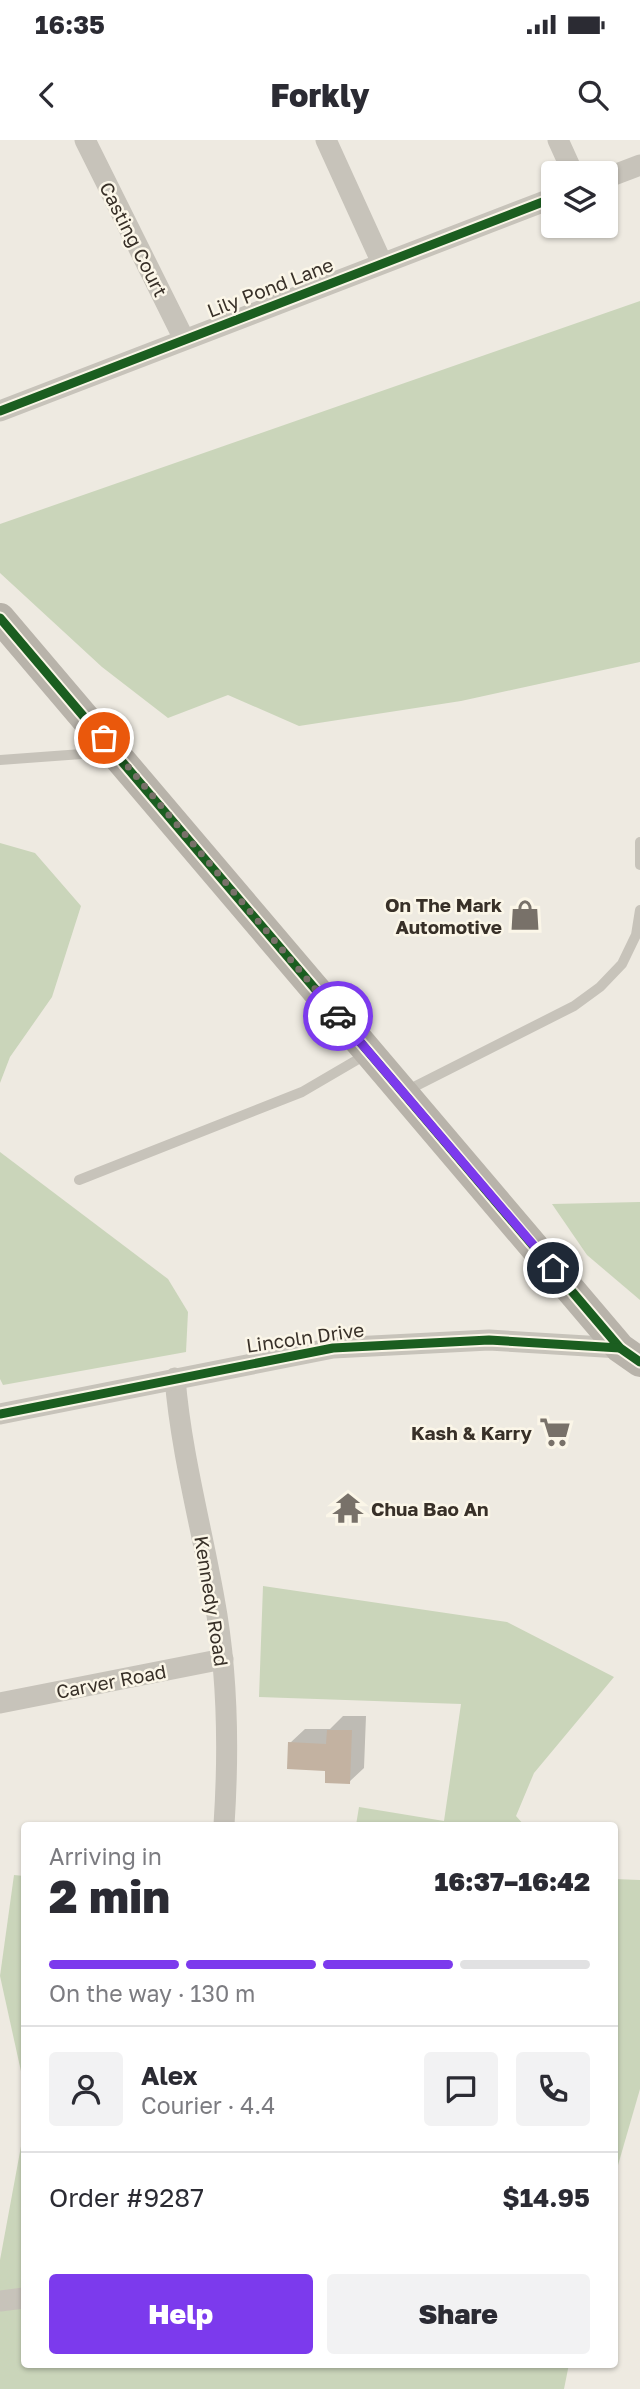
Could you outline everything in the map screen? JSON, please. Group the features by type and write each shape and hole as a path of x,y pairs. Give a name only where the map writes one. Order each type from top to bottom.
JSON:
{"street":[{"name":"Casting Court","path":"85,140 184,338"},
{"path":"326,140 382,262"},
{"path":"558,140 568,161"},
{"path":"618,173 640,165"},
{"name":"Lily Pond Lane","path":"0,411 541,202"},
{"path":"0,618 369,1053 630,1355"},
{"name":"Lincoln Drive","path":"0,1413 293,1354 367,1345 489,1340 630,1355"},
{"name":"Kennedy Road","path":"174,1378 223,1659 227,1709 224,1822"},
{"name":"Carver Road","path":"0,1703 223,1659"},
{"path":"0,2301 21,2298"}],"lane":[{"path":"0,760 115,751"},
{"path":"640,842 640,865"},
{"path":"404,1092 574,1006 600,987 622,964 636,935 640,910"},
{"path":"79,1181 302,1092 369,1053"}],"green space":[{"path":"640,301 640,662 461,701 299,726 228,695 168,718 102,667 0,573 0,524"},
{"path":"0,843 35,853 81,906 52,997 10,1057 0,1083"},
{"path":"0,1152 168,1279 188,1312 186,1352 3,1385 0,1379"},
{"path":"640,1202 640,1300 587,1255 552,1204"},
{"path":"263,1586 507,1622 614,1677 534,1773 516,1816 521,1822 356,1822 359,1807 444,1821 461,1704 259,1697"},
{"path":"14,1875 21,1876 21,2071 0,1976"},
{"path":"618,1879 640,1880 640,2089 618,2165"},
{"path":"21,2146 21,2368 568,2368 564,2389 0,2389 0,2260"}],"building":[{"path":"327,1730 352,1730 350,1784 325,1783 325,1771 287,1769 288,1742 326,1744"}],"cycle path":[{"path":"0,411 541,203"},
{"path":"0,618 620,1348 640,1362"},
{"path":"0,1414 333,1348 489,1340 620,1348"}],"way so far":[{"path":"104,738 338,1016"}],"place":[{"name":"On The Mark Automotive","path":"525,915"},
{"name":"Kash & Karry","path":"555,1432"},
{"name":"Chua Bao An","path":"348,1508"}],"route":[{"path":"338,1016 553,1268"}]}
